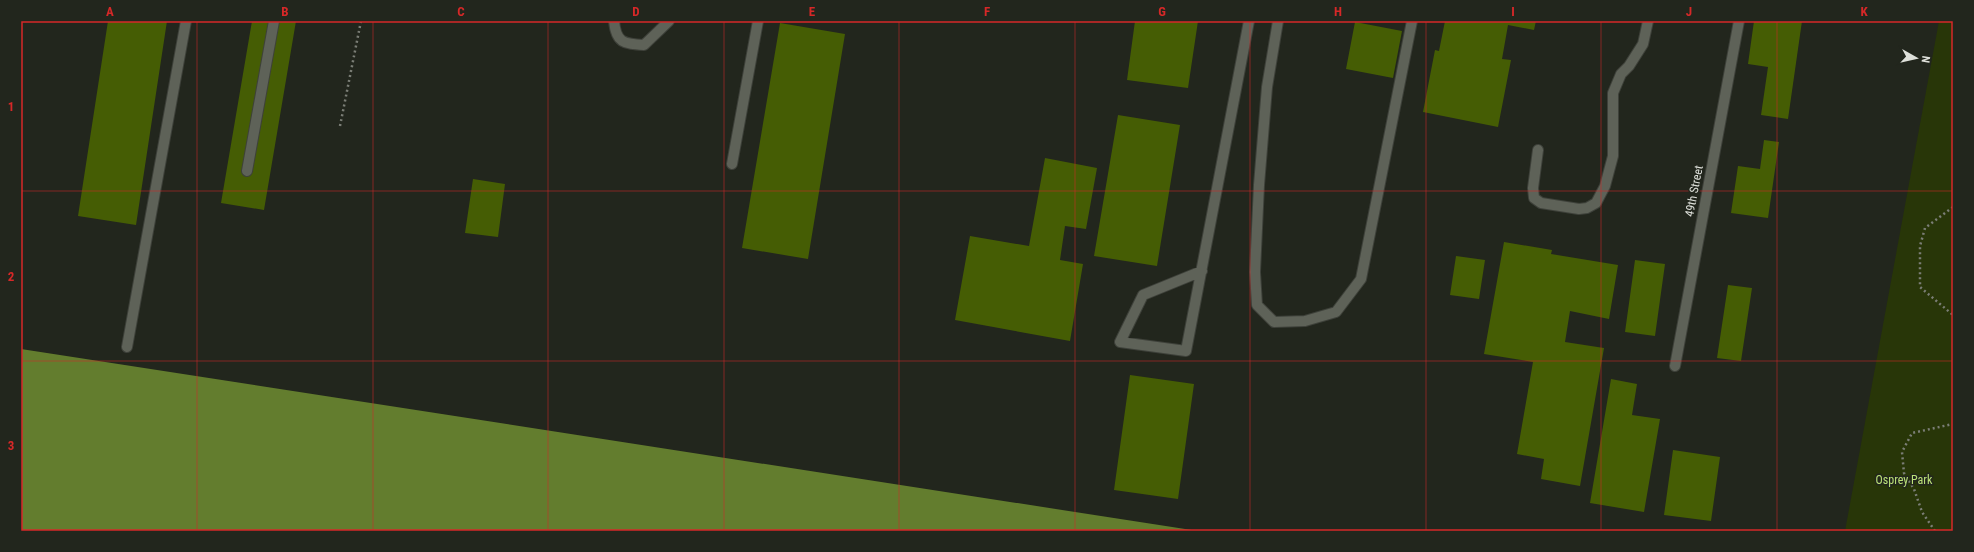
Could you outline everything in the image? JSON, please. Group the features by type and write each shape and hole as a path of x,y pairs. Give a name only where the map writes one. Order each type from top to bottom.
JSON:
{"street":[{"path":"128,346 186,21"},
{"path":"246,171 274,21"},
{"path":"614,21 617,37 626,44 644,45 669,21"},
{"path":"732,164 758,21"},
{"path":"1202,271 1143,295 1120,342 1186,350 1202,271 1249,21"},
{"path":"1278,21 1267,87 1255,272 1257,305 1274,322 1305,321 1336,312 1361,279 1412,21"},
{"path":"1538,150 1533,188 1534,198 1541,203 1579,208 1586,208 1596,203 1605,186 1613,156 1613,93 1621,74 1629,66 1643,44 1648,21"},
{"name":"49th Street","path":"1675,366 1739,21"}],"path":[{"path":"340,126 361,21"},
{"path":"1953,207 1925,228 1920,246 1920,287 1953,315"},
{"path":"1935,531 1922,512 1914,489 1904,473 1902,452 1912,433 1953,424"}],"green space":[{"name":"Osprey Park","path":"1939,21 1953,21 1953,531 1845,531"}],"shaded area":[{"path":"21,349 1198,531 21,531"}],"building":[{"path":"108,21 167,21 136,225 78,216"},
{"path":"252,21 296,21 264,210 221,203"},
{"path":"1135,21 1198,21 1188,88 1127,80"},
{"path":"1445,21 1536,21 1534,30 1508,25 1502,59 1511,60 1498,127 1423,112 1435,50 1439,51"},
{"path":"1754,21 1802,21 1788,119 1761,115 1768,67 1748,64"},
{"path":"1355,22 1402,31 1393,78 1346,69"},
{"path":"780,23 845,34 808,259 742,248"},
{"path":"1118,115 1180,125 1157,266 1094,256"},
{"path":"1764,140 1779,142 1768,218 1731,213 1738,166 1760,169"},
{"path":"1045,158 1097,168 1086,229 1065,226 1060,260 1083,264 1070,341 955,320 970,236 1029,246"},
{"path":"473,179 505,184 498,237 465,233"},
{"path":"1504,242 1552,250 1551,254 1618,265 1609,319 1570,311 1565,342 1604,348 1580,486 1541,479 1544,459 1517,454 1533,362 1484,354"},
{"path":"1456,256 1485,260 1479,299 1450,295"},
{"path":"1635,260 1665,264 1655,336 1625,332"},
{"path":"1728,285 1752,288 1741,361 1717,358"},
{"path":"1130,375 1194,384 1178,499 1114,490"},
{"path":"1611,379 1637,384 1632,415 1660,419 1644,512 1590,503"},
{"path":"1673,450 1720,457 1711,521 1664,515"}]}
